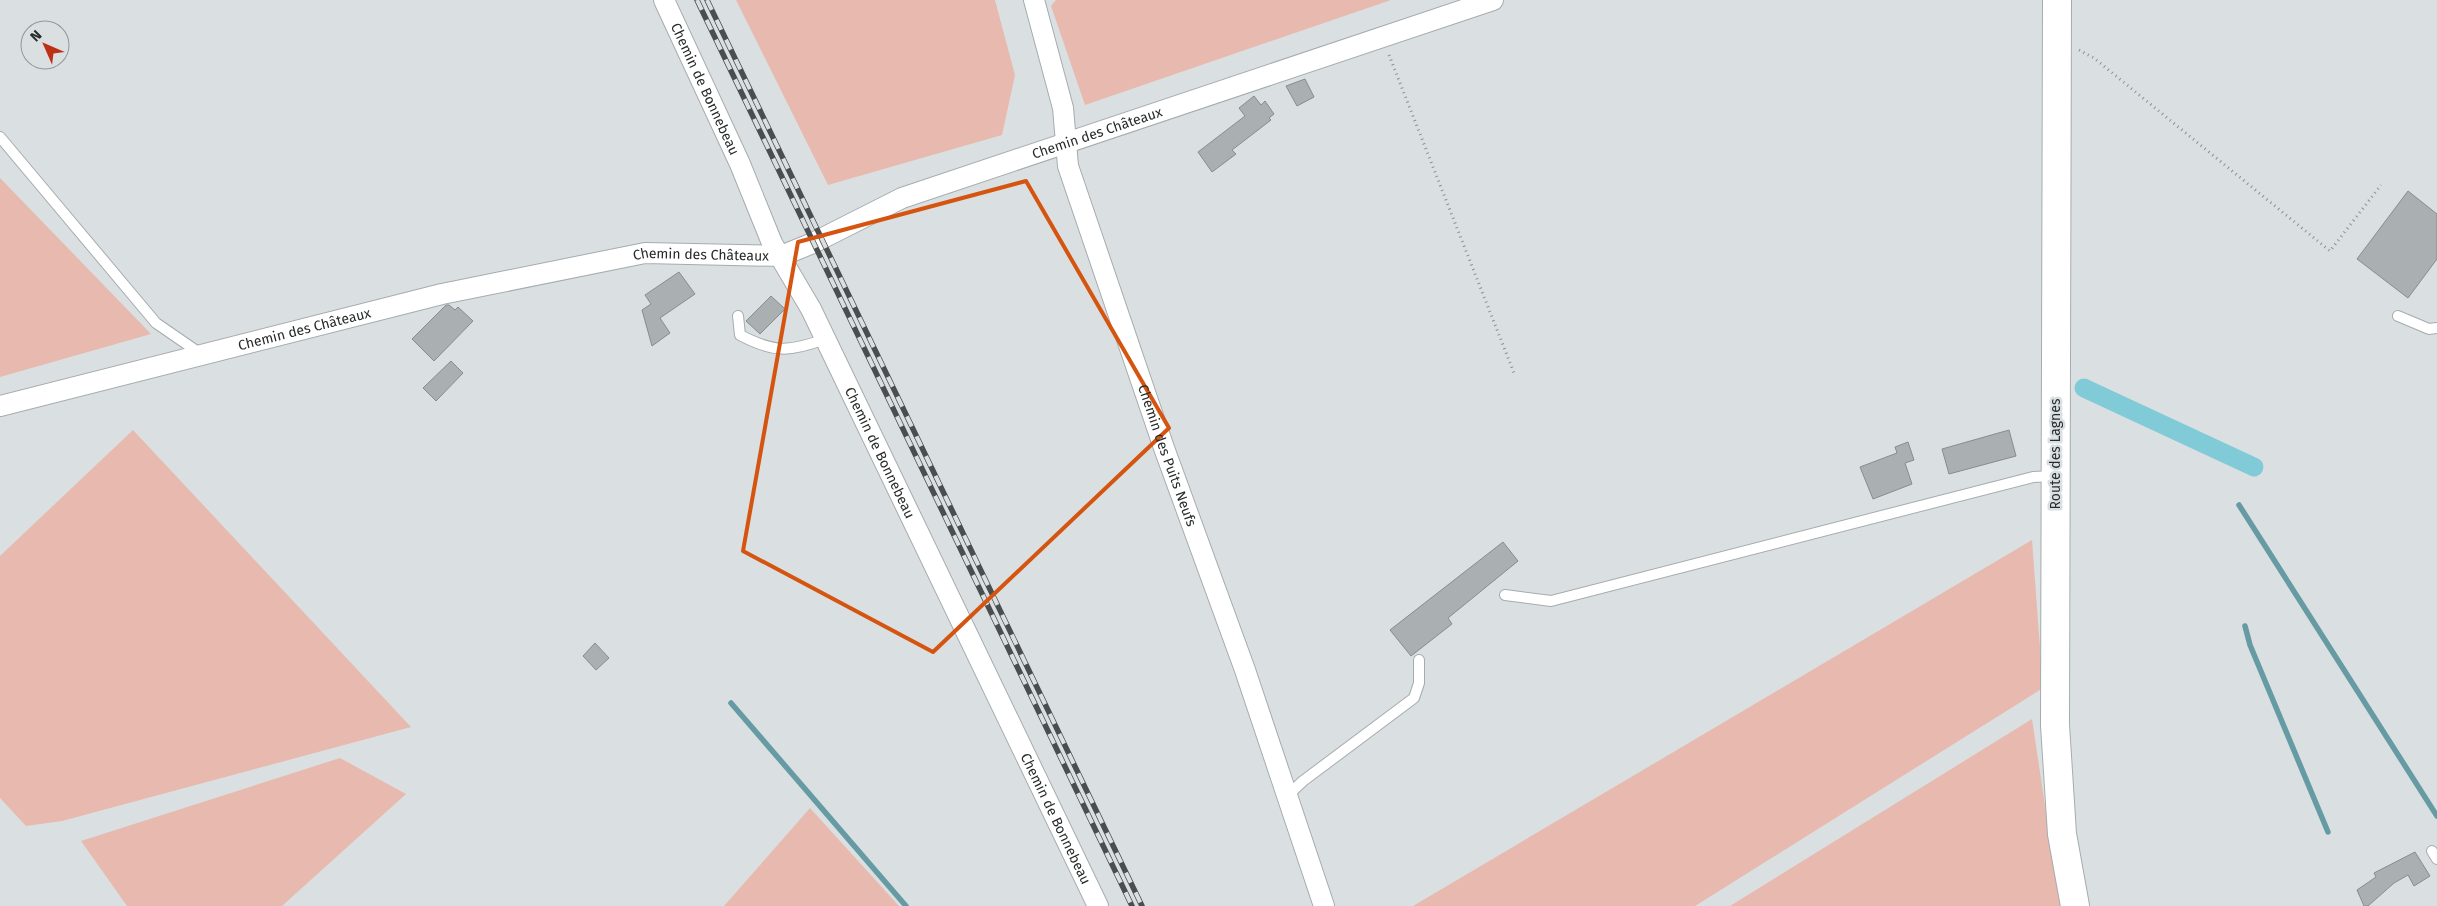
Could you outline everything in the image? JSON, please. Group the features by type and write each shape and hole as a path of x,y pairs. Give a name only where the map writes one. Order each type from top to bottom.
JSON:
{"street":[{"name":"Chemin de Bonnebeau","path":"664,0 740,164 772,243 781,256 825,339 1098,906"},
{"name":"Chemin des Puits Neufs","path":"1034,0 1063,108 1068,166 1164,448 1245,670 1324,906"},
{"name":"Chemin des Châteaux","path":"0,406 442,294 645,253 781,256 822,239 902,198 1493,0"},
{"name":"Route des Lagnes","path":"2057,0 2055,725 2062,834 2076,906"}],"lane":[{"path":"0,137 156,323 202,355"},
{"path":"738,316 740,336 762,347 799,349 825,339"},
{"path":"2398,316 2429,329 2437,328"},
{"path":"1505,595 1551,601 2032,477 2055,476"},
{"path":"1287,796 1303,781 1414,698 1419,683 1419,660"}],"path":[{"path":"2057,37 2094,58 2330,250 2381,185"},
{"path":"1382,38 1514,373"}],"highlighted area":[{"path":"1026,181 1169,428 933,652 743,551 798,242"}],"shaded area":[{"path":"736,0 995,0 1015,75 1002,135 828,185"},
{"path":"1056,0 1391,0 1085,105 1051,6"},
{"path":"0,178 151,334 0,377"},
{"path":"133,430 411,727 62,821 26,826 0,798 0,556"},
{"path":"2032,540 2043,688 1695,906 1413,906"},
{"path":"2032,719 2060,906 1730,906"},
{"path":"340,758 406,794 282,906 127,906 81,841"},
{"path":"810,808 899,906 724,906"}],"building":[{"path":"1305,79 1314,97 1297,106 1286,86"},
{"path":"1254,96 1261,105 1265,101 1274,114 1269,118 1271,120 1232,150 1236,154 1212,172 1198,152 1245,116 1239,108"},
{"path":"2408,191 2437,214 2437,259 2408,298 2357,259"},
{"path":"679,272 695,294 660,318 670,333 652,346 642,310 651,304 645,295"},
{"path":"771,296 785,309 760,334 746,321"},
{"path":"446,305 455,310 458,307 473,321 434,361 412,339"},
{"path":"451,361 463,373 436,401 423,388"},
{"path":"2009,430 2016,456 1949,474 1942,449"},
{"path":"1908,442 1914,460 1905,463 1912,484 1873,499 1860,467 1897,453 1895,447"},
{"path":"1503,542 1518,561 1448,618 1452,624 1411,656 1390,630"},
{"path":"595,643 609,658 596,670 583,656"},
{"path":"2415,852 2430,876 2414,886 2408,875 2394,883 2368,906 2364,906 2357,890 2376,877 2374,873"}],"waterway":[{"path":"2084,388 2254,467"},
{"path":"2239,505 2437,816"},
{"path":"2245,626 2250,645 2328,832"},
{"path":"731,703 906,906"}],"railway":[{"path":"697,0 1132,906"},
{"path":"707,0 1142,906"}]}
